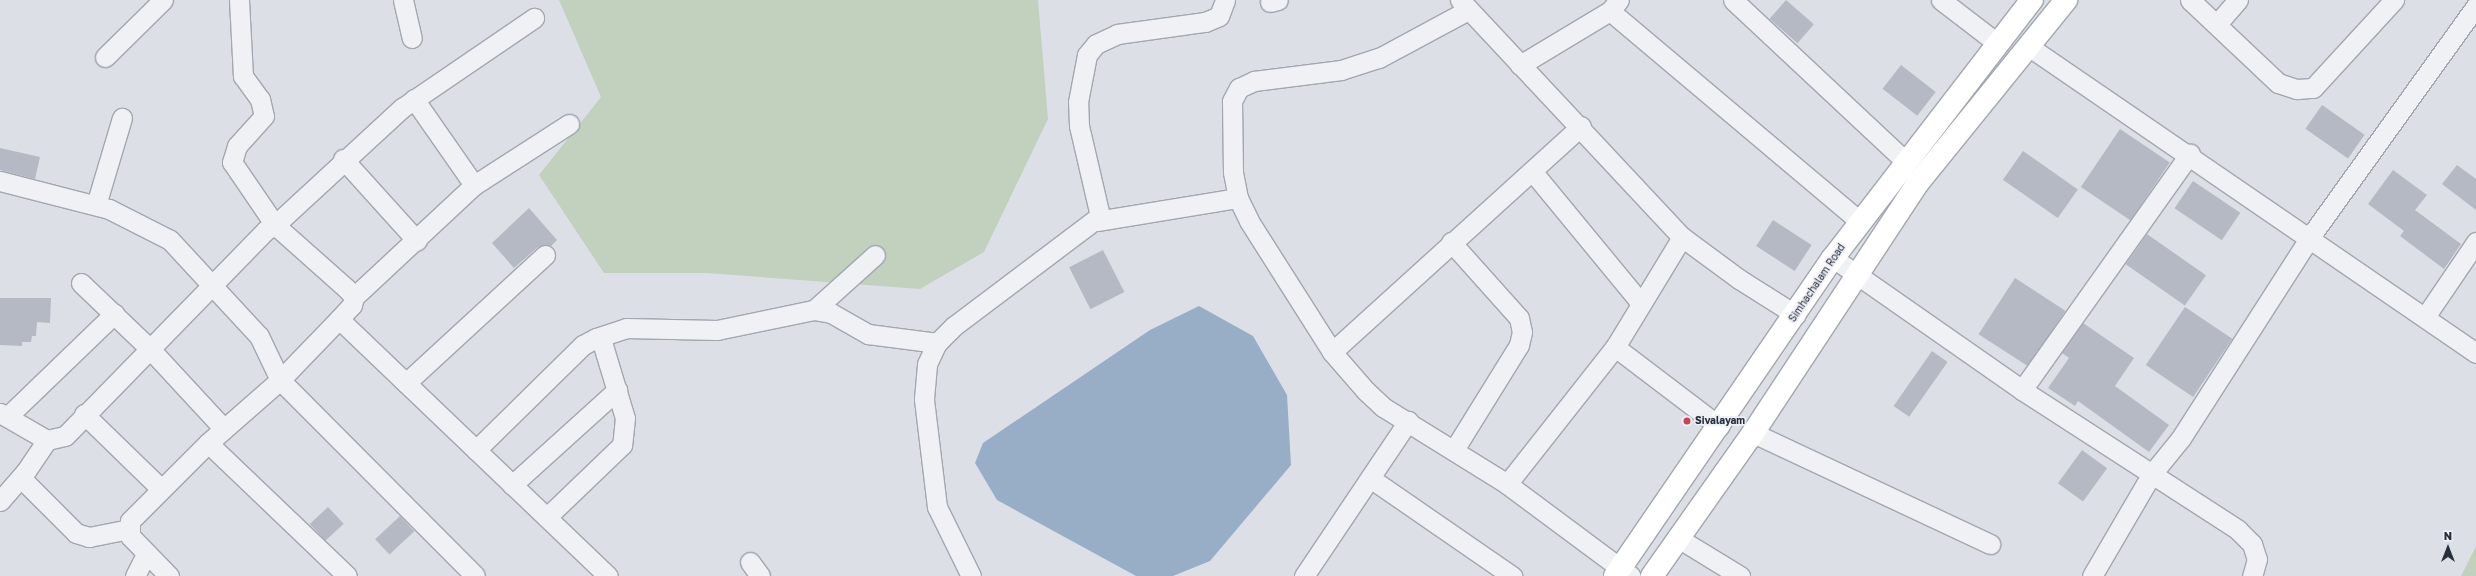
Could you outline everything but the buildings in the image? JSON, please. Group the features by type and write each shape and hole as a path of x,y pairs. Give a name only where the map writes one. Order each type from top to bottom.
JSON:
{"main road":[{"name":"Simhachalam Road","path":"1623,573 1719,426 1796,315 1833,258 1997,43 2032,0"},
{"path":"1652,576 1753,433 1859,276 1917,184 2066,0"}],"street":[{"path":"105,57 163,0"},
{"path":"239,0 244,76 260,99 264,116 237,146 232,162 275,225 354,297"},
{"path":"403,0 412,38"},
{"path":"1097,221 1100,210 1079,126 1078,102 1087,55 1096,44 1117,34 1205,22 1219,16 1225,0"},
{"path":"1733,0 1906,162"},
{"path":"1941,0 1997,43"},
{"path":"2190,0 2278,83 2297,89 2314,88 2394,0"},
{"path":"2217,24 2238,0"},
{"path":"1623,573 1506,484 1408,421 1383,407 1366,391 1332,352 1249,221 1238,198 1233,172 1232,101 1239,88 1254,81 1341,70 1379,58 1464,5 1520,66 1581,126 1682,237 1739,279 1796,315"},
{"path":"1520,66 1614,5 1654,44 1861,222"},
{"path":"2092,576 2151,475 2181,438 2310,237 2476,6"},
{"path":"114,314 4,415 47,440 65,436 84,414 213,286 266,230 275,225 343,159 414,99 534,18"},
{"path":"2028,46 2190,154 2476,353"},
{"path":"414,99 474,185"},
{"path":"96,205 122,118"},
{"path":"169,576 130,536 129,529 135,514 160,488 208,443 280,380 339,319 354,297 417,241 474,185 569,124"},
{"path":"1332,352 1581,126"},
{"path":"2022,390 2190,154"},
{"path":"343,159 417,241"},
{"path":"1532,171 1641,304"},
{"path":"0,182 96,205 170,240 259,336 280,380 475,576"},
{"path":"970,576 937,507 930,466 924,399 927,364 937,343 954,326 1097,221 1238,198"},
{"path":"1506,484 1615,347 1682,237"},
{"path":"1452,242 1519,318 1522,332 1519,345 1454,450"},
{"path":"2425,317 2476,242"},
{"path":"406,383 546,255"},
{"path":"814,310 875,255"},
{"path":"1833,258 2022,390 2238,530 2252,544 2257,559 2252,576"},
{"path":"82,283 150,349 224,429"},
{"path":"476,450 583,345 596,338 626,328 717,330 814,310 831,314 868,334 937,343"},
{"path":"339,319 608,576"},
{"path":"547,517 622,445 624,418 605,347 596,338"},
{"path":"1615,347 1719,426"},
{"path":"512,485 617,390"},
{"path":"84,414 160,488"},
{"path":"1304,576 1408,421"},
{"path":"1753,433 1990,544"},
{"path":"0,501 21,478 47,440"},
{"path":"208,443 347,576"},
{"path":"21,478 76,533 89,537 129,529"},
{"path":"1370,478 1512,576"},
{"path":"1678,538 1740,576"},
{"path":"135,576 146,554"}],"green space":[{"path":"559,0 1038,0 1048,119 984,252 920,289 706,273 604,273 539,175 601,97"},
{"path":"2476,546 2476,576 2461,576"}],"water":[{"path":"1199,306 1253,336 1287,395 1291,465 1210,561 1173,576 1136,576 997,500 975,463 983,443 1150,330"}],"place":[{"name":"Sivalayam","path":"1687,421"}]}
